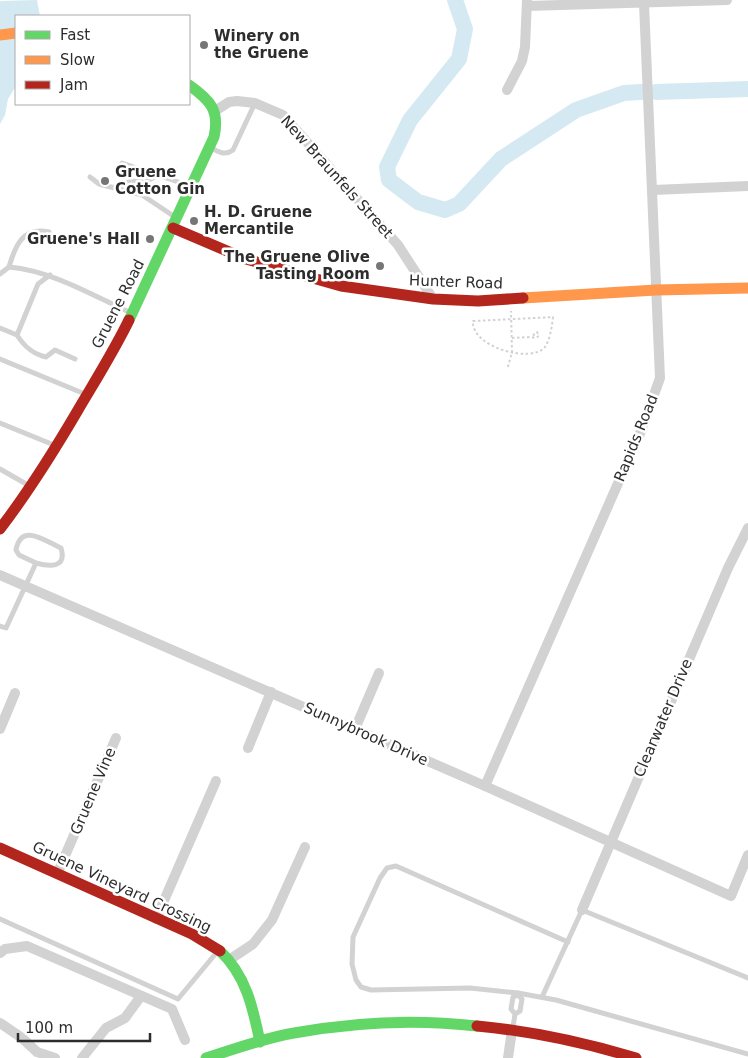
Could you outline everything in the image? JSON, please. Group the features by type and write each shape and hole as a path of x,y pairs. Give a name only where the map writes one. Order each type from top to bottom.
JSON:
{"street":[{"path":"507,90 522,61 526,39 527,3 644,4 727,0"},
{"name":"Rapids Road","path":"485,786 649,412 660,378 644,4"},
{"path":"0,35 15,33"},
{"path":"190,86 215,111"},
{"name":"New Braunfels Street","path":"215,111 230,102 237,101 255,103 283,115 398,244 434,299"},
{"name":"Gruene Road","path":"0,529 31,487 57,446 132,314 210,148 216,131 217,119 215,111"},
{"path":"653,190 748,186"},
{"name":"Hunter Road","path":"175,223 246,259 312,279 341,286 434,299 478,301 656,290 748,288"},
{"name":"Clearwater Drive","path":"582,910 728,568 748,528"},
{"name":"Sunnybrook Drive","path":"0,575 271,692 731,896 748,855"},
{"path":"355,729 379,674"},
{"path":"248,748 271,692"},
{"path":"0,729 15,694"},
{"name":"Gruene Vine","path":"58,872 116,738"},
{"path":"156,918 216,781"},
{"path":"229,960 253,944 272,920 305,847"},
{"name":"Gruene Vineyard Crossing","path":"0,848 58,872 204,940 229,960 244,983 252,1005 260,1042"},
{"path":"0,953 5,949 26,946 172,1009 184,1040"},
{"path":"82,1058 106,1028 125,1018 141,996"},
{"path":"0,1023 22,1038 37,1052 55,1058"},
{"path":"206,1058 294,1033 357,1024 436,1023 483,1025 567,1039 636,1058"},
{"path":"508,1058 512,1030"}],"lane":[{"path":"210,148 224,154 233,150 255,103"},
{"path":"122,163 191,186"},
{"path":"112,187 131,181 145,182 158,175"},
{"path":"90,177 99,184 142,195 175,223"},
{"path":"0,274 9,267 19,242 28,233 40,230 49,232"},
{"path":"9,267 29,269 50,275 132,314"},
{"path":"17,335 38,284 50,275"},
{"path":"0,328 17,335 21,342 36,354 46,357 55,350 75,359"},
{"path":"0,359 87,395"},
{"path":"0,423 57,446"},
{"path":"0,469 31,487"},
{"path":"30,534 61,548 63,555 61,561 55,566 48,567 36,563 19,555 16,550 17,541 23,536 30,534"},
{"path":"0,626 6,628 36,563"},
{"path":"568,942 396,866 387,868 380,878 353,937 352,964 356,980 361,987 371,990 470,988 542,997 748,1054"},
{"path":"542,997 582,910 748,978"},
{"path":"0,918 178,999 218,951"},
{"path":"512,1030 515,1014 520,1011 522,999 518,994"},
{"path":"515,1014 511,1009 513,997 518,994"}],"path":[{"path":"508,367 512,352 511,299"},
{"path":"554,317 546,346 540,351 530,354 512,352 488,345 478,337 472,327 473,321 511,319 554,317"},
{"path":"512,338 531,337"}],"water":[{"path":"37,0 40,15 15,15 15,88 8,99 5,115 0,124 0,1"}],"waterway":[{"path":"455,0 465,29 459,59 410,120 387,167 389,180 418,202 445,210 459,204 501,159 576,110 624,93 641,92"},
{"path":"656,92 748,89"}],"traffic: fast":[{"path":"129,320 214,137 216,120 212,106 190,86"},
{"path":"220,951 229,960 242,981 251,1005 260,1042"},
{"path":"206,1058 272,1038 339,1026 409,1022 477,1026"}],"traffic: slow":[{"path":"0,35 15,33"},
{"path":"523,298 656,290 748,288"}],"traffic: jam":[{"path":"173,228 246,259 341,286 433,299 478,301 523,298"},
{"path":"0,529 60,441 129,320"},
{"path":"0,848 192,934 220,951"},
{"path":"477,1026 557,1038 636,1058"}],"place":[{"name":"Winery on the Gruene","path":"204,45"},
{"name":"Gruene Cotton Gin","path":"105,181"},
{"name":"H. D. Gruene Mercantile","path":"194,221"},
{"name":"Gruene's Hall","path":"150,239"},
{"name":"The Gruene Olive Tasting Room","path":"380,266"}]}
